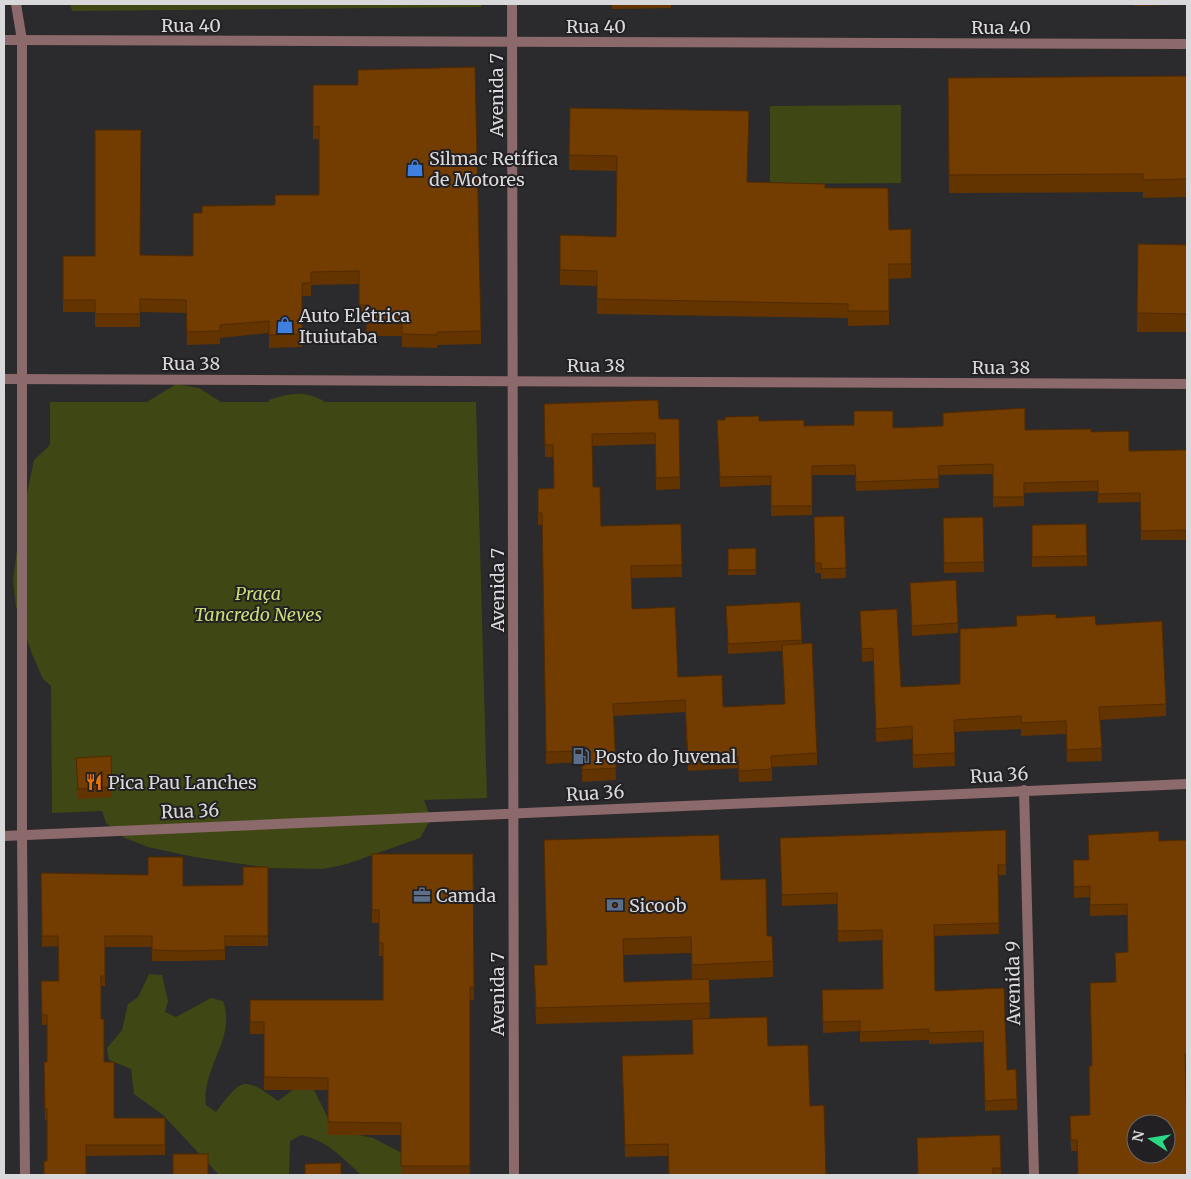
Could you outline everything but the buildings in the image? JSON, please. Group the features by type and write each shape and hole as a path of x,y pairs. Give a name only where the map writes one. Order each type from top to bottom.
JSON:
{"street":[{"path":"16,4 22,40 22,835 25,1175"},
{"name":"Avenida 7","path":"512,4 514,1175"},
{"name":"Rua 40","path":"4,40 1187,44"},
{"name":"Rua 38","path":"4,379 1187,384"},
{"name":"Rua 36","path":"4,836 1187,784"},
{"name":"Avenida 9","path":"1024,790 1034,1175"}],"green space":[{"path":"70,4 481,4 481,7 72,11"},
{"path":"901,105 901,183 770,184 770,106"},
{"name":"Praça Tancredo Neves","path":"176,384 199,388 221,402 269,402 269,400 290,394 304,394 325,402 476,402 487,798 424,800 431,819 420,838 347,864 323,869 270,868 194,857 148,847 125,838 106,823 102,811 52,813 51,686 43,679 32,654 16,607 13,581 19,532 34,460 50,445 50,402 147,402"},
{"path":"149,974 162,975 168,1001 165,1012 176,1017 211,998 223,1001 226,1028 209,1078 206,1091 206,1105 216,1112 231,1093 243,1084 257,1087 278,1101 301,1084 313,1088 330,1122 344,1132 373,1138 406,1155 403,1175 361,1175 326,1145 301,1135 290,1141 289,1175 219,1175 163,1115 134,1094 131,1069 109,1060 107,1048 122,1030 128,1004 138,997"}],"place":[{"name":"Silmac Retífica de Motores","path":"415,168"},
{"name":"Auto Elétrica Ituiutaba","path":"285,325"},
{"name":"Posto do Juvenal","path":"581,756"},
{"name":"Pica Pau Lanches","path":"94,782"},
{"name":"Camda","path":"422,895"},
{"name":"Sicoob","path":"615,905"}]}
